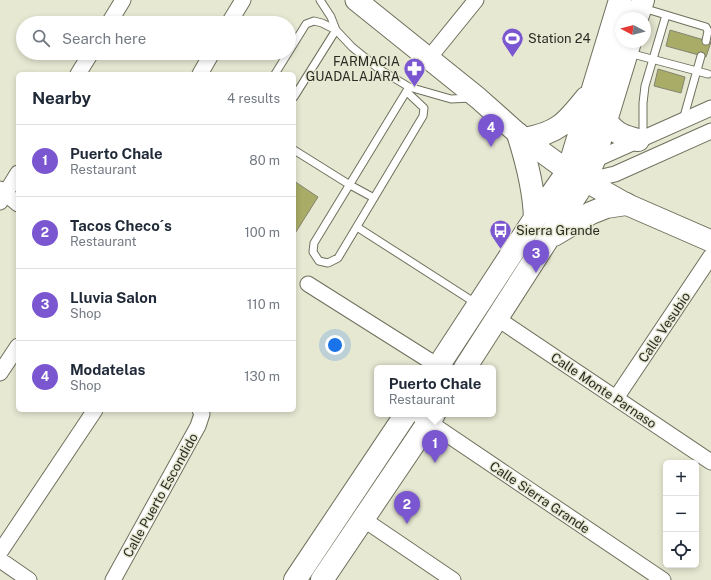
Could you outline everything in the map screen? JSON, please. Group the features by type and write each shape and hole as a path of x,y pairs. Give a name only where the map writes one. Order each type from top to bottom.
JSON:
{"main road":[{"path":"364,2 428,58 478,98 521,137 577,176 626,204 711,242"},
{"path":"467,365 550,238 577,176 592,91 631,5"},
{"path":"439,365 535,218 594,160 628,48"},
{"path":"521,137 542,136 556,129 566,122 592,91"},
{"path":"606,121 620,135 641,139"},
{"path":"521,137 531,178 535,218"},
{"path":"550,238 591,213 626,204"},
{"path":"295,580 404,417"},
{"path":"322,580 363,519 426,417"}],"street":[{"path":"113,16 123,0"},
{"path":"233,16 243,0"},
{"path":"428,58 476,0"},
{"path":"79,72 87,60"},
{"path":"201,72 208,60"},
{"path":"594,160 711,108"},
{"path":"577,176 615,174 711,131"},
{"path":"16,176 2,195 16,203"},
{"name":"Calle Vesubio","path":"616,398 711,256"},
{"path":"308,284 435,365"},
{"name":"Calle Monte Parnaso","path":"498,318 711,462"},
{"path":"0,373 16,349"},
{"path":"0,552 94,412"},
{"name":"Calle Puerto Escondido","path":"113,580 198,426 202,414 201,412"},
{"name":"Calle Sierra Grande","path":"426,417 663,580"},
{"path":"363,519 453,580"},
{"path":"0,560 29,580"}],"lane":[{"path":"320,0 331,17 336,30"},
{"path":"631,5 706,27 708,32 706,40"},
{"path":"641,139 644,92 666,15"},
{"path":"296,40 306,24 314,21 336,30 352,47 379,69 408,89 424,108 423,116 338,258 328,263 319,261 313,252 314,243 408,89"},
{"path":"296,94 336,30"},
{"path":"630,48 652,60 708,74"},
{"path":"683,120 702,56"},
{"path":"276,72 284,60"},
{"path":"408,89 451,99 478,98"},
{"path":"296,151 374,198"},
{"path":"357,228 479,305"}],"building":[{"path":"670,30 711,42 706,57 666,46"},
{"path":"658,69 685,77 681,93 654,86"},
{"path":"296,182 318,197 296,232"}],"place":[{"name":"Station 24","path":"513,58"},
{"name":"FARMACIA GUADALAJARA","path":"415,88"},
{"name":"Modatelas","path":"491,147"},
{"name":"Sierra Grande","path":"501,250"},
{"name":"Lluvia Salon","path":"536,273"},
{"name":"Puerto Chale","path":"435,463"},
{"name":"Tacos Checo´s","path":"407,524"}]}
